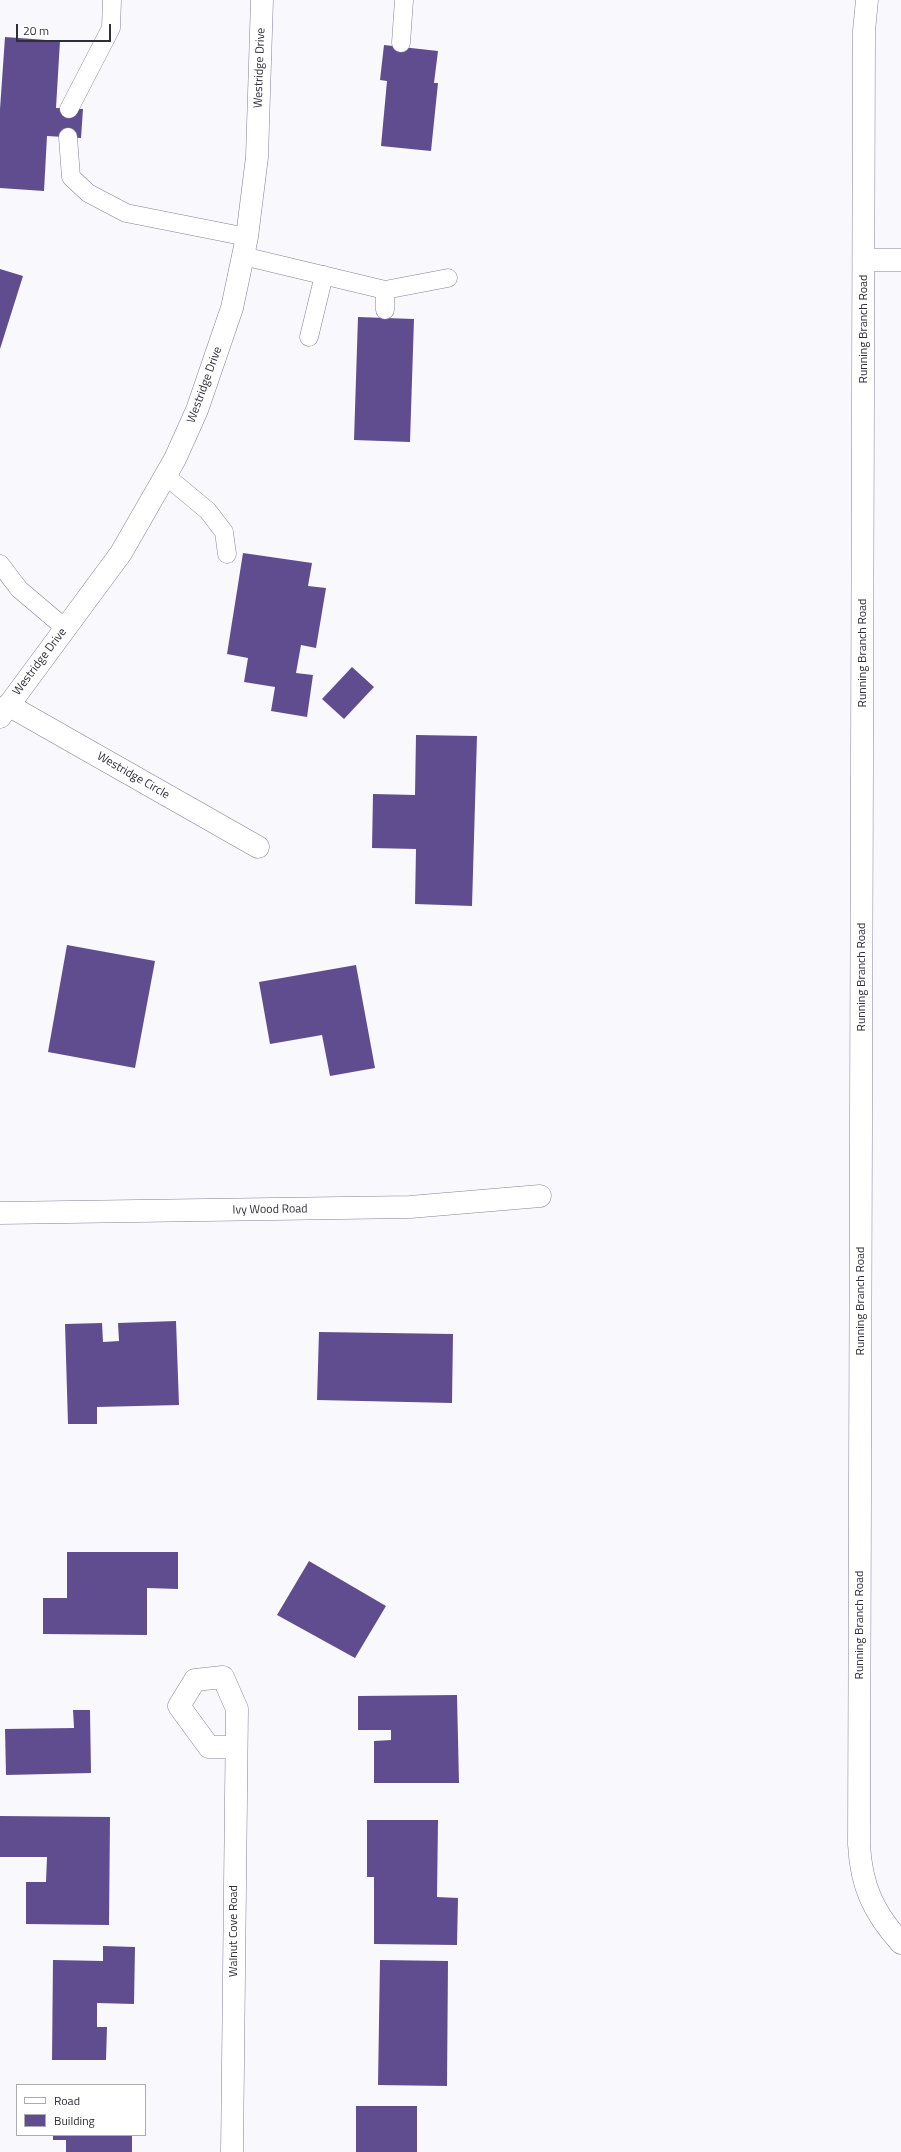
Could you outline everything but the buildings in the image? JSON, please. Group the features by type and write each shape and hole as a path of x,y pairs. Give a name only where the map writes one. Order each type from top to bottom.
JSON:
{"street":[{"name":"Westridge Drive","path":"4,711 121,553 176,459 197,410 232,308 245,246 257,157 262,0"},
{"name":"Running Branch Road","path":"867,0 864,31 859,1844 860,1867 866,1890 881,1919 901,1943"},
{"path":"864,260 901,260"},
{"name":"Westridge Circle","path":"4,711 258,847"},
{"name":"Ivy Wood Road","path":"0,1214 410,1207 540,1196"},
{"name":"Walnut Cove Road","path":"232,2152 237,1709 223,1678 195,1680 179,1706 209,1747 236,1747"}],"lane":[{"path":"69,109 111,28 112,0"},
{"path":"401,43 404,0"},
{"path":"68,137 71,178 88,193 126,213 245,246 324,275 385,290 448,278"},
{"path":"309,337 324,275"},
{"path":"385,290 385,310"},
{"path":"166,476 208,511 224,532 227,554"},
{"path":"0,564 19,589 65,628"}]}
